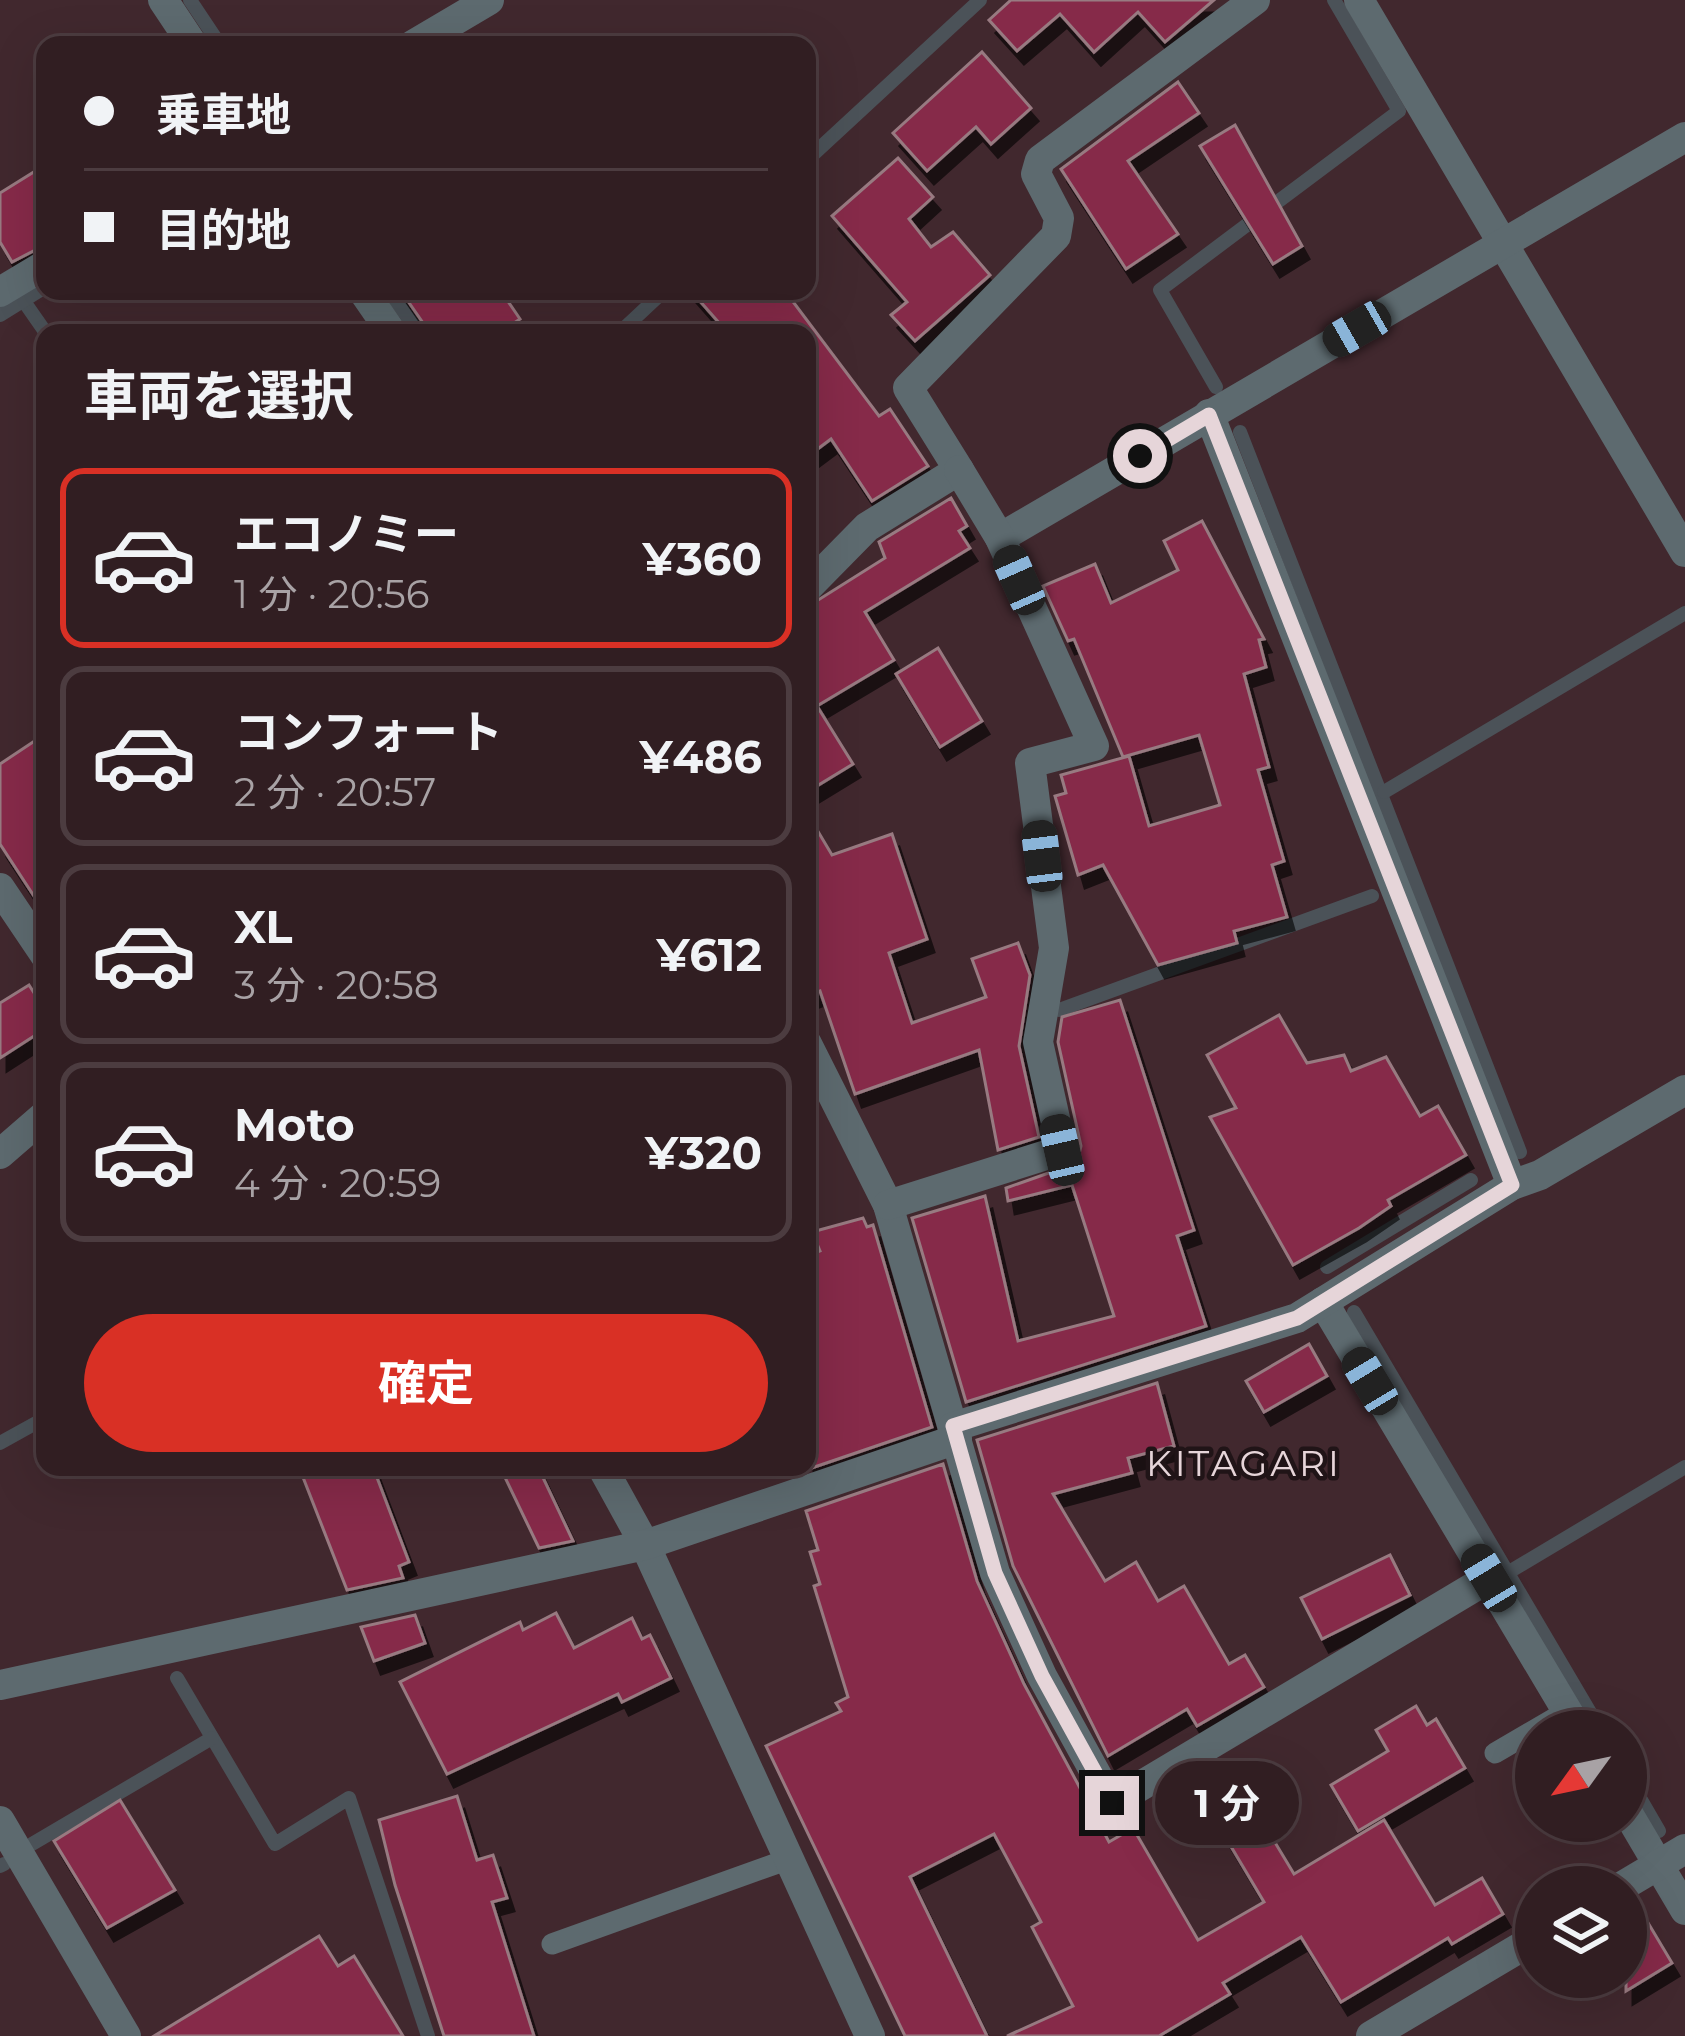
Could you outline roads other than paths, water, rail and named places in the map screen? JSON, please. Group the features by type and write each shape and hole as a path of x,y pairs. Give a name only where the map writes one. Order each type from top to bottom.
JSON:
{"street":[{"path":"163,0 188,36"},
{"path":"428,36 489,0"},
{"path":"888,1205 1062,1150 1038,1042 1054,948 1030,764 1094,746 1000,538 908,388 1056,236 1059,218 1036,174 1040,160 1255,0"},
{"path":"1359,0 1685,552"},
{"path":"1000,538 1685,137"},
{"path":"0,292 36,270"},
{"path":"1209,415 1512,1185"},
{"path":"816,579 867,527 959,470"},
{"path":"0,888 36,942"},
{"path":"816,1062 888,1205 995,1573 1042,1676 1112,1803 1489,1578"},
{"path":"0,1685 644,1545 955,1433 1297,1318 1512,1185 1540,1175 1685,1090"},
{"path":"0,1154 36,1123"},
{"path":"1323,1302 1567,1710"},
{"path":"607,1476 644,1545 870,2036"},
{"path":"0,1821 126,2036"},
{"path":"1647,1831 1672,1857 1685,1910"},
{"path":"1370,2036 1515,1950"}],"lane":[{"path":"1496,1753 1515,1745"},
{"path":"552,1944 789,1859"}],"waterway":[{"path":"190,0 214,36"},
{"path":"816,152 980,0"},
{"path":"1216,387 1160,290 1399,111 1334,0"},
{"path":"0,315 36,293"},
{"path":"23,300 40,324"},
{"path":"395,300 413,324"},
{"path":"629,324 654,300"},
{"path":"1240,432 1520,1152"},
{"path":"1384,792 1685,613"},
{"path":"1059,1010 1372,896"},
{"path":"1327,1267 1471,1180"},
{"path":"1354,1312 1589,1710"},
{"path":"0,1443 36,1423"},
{"path":"1509,1572 1685,1467"},
{"path":"177,1678 275,1844 349,1798 428,2036"},
{"path":"32,1844 212,1738"},
{"path":"1647,1810 1659,1831"},
{"path":"0,1866 4,1864"}],"district":[{"name":"KITAGARI","path":"1244,1463"}]}
